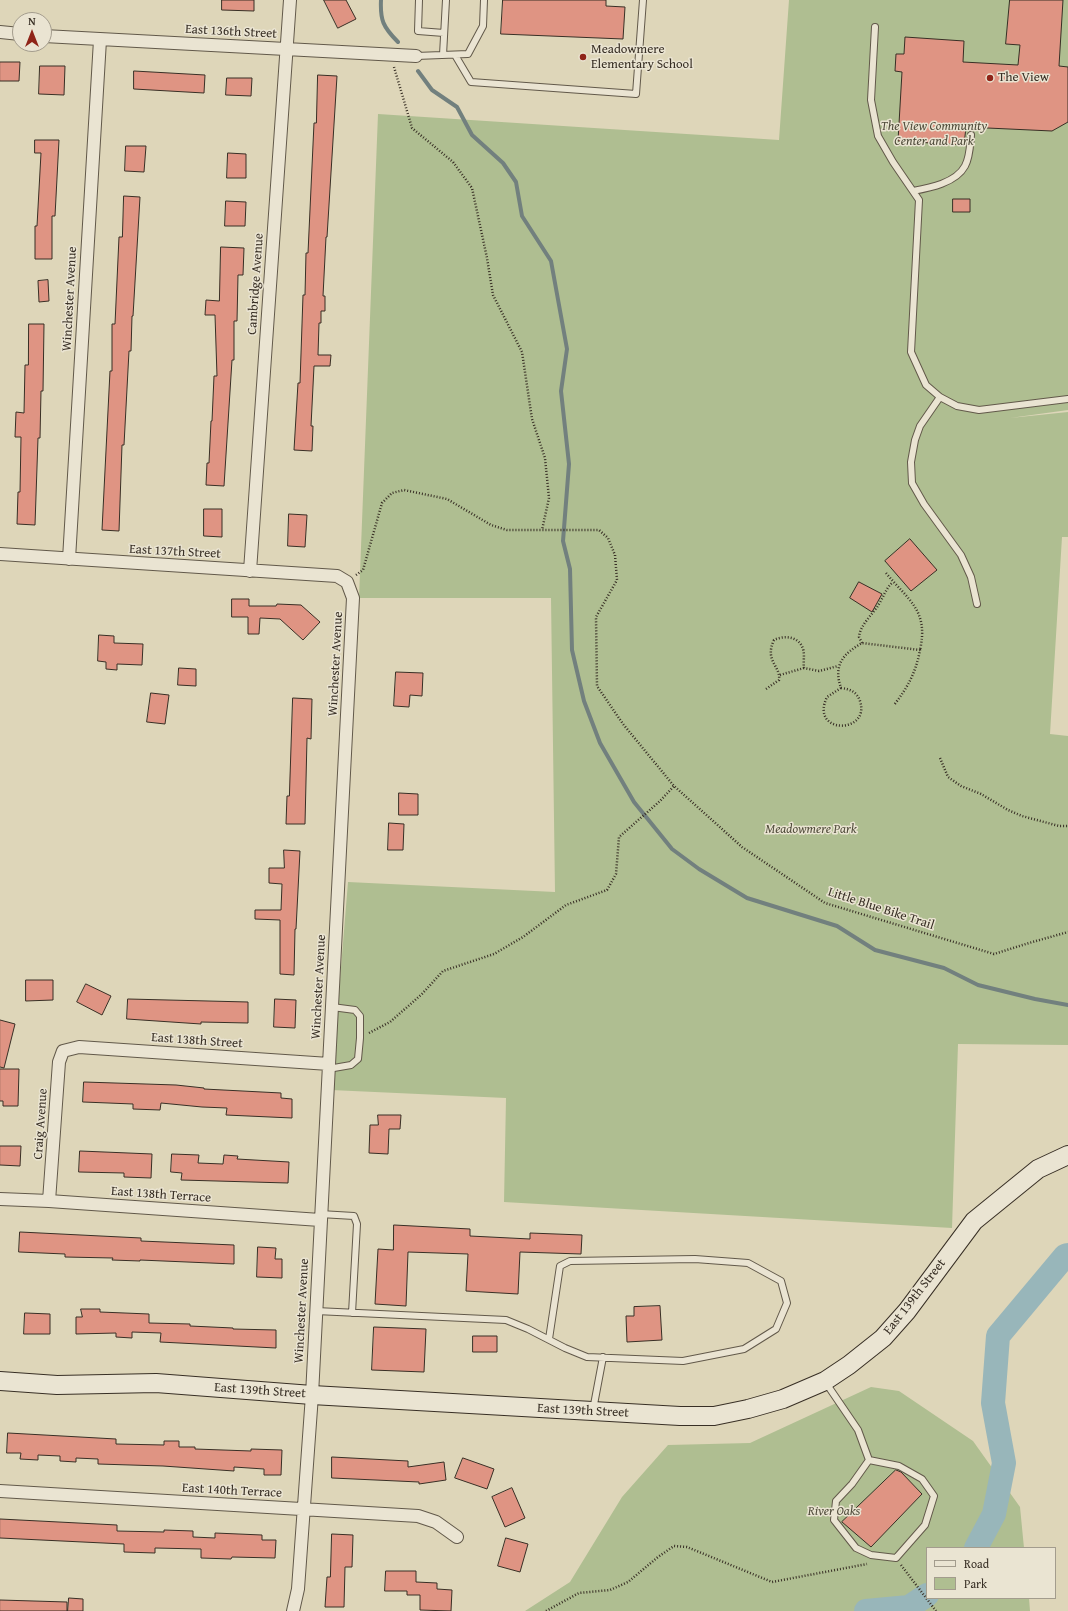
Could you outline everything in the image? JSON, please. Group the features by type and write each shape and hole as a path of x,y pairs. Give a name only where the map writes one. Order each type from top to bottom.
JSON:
{"street":[{"name":"Cambridge Avenue","path":"250,570 290,0"},
{"path":"0,32 12,33"},
{"name":"East 136th Street","path":"52,37 391,56 416,56"},
{"name":"Winchester Avenue","path":"69,560 100,40"},
{"name":"East 137th Street","path":"0,554 69,560 337,576 347,582"},
{"name":"Winchester Avenue","path":"293,1611 298,1589 312,1394 320,1217 354,598 347,582"},
{"name":"East 138th Street","path":"63,1051 79,1047 328,1067"},
{"name":"Craig Avenue","path":"50,1201 59,1062 63,1051"},
{"name":"East 139th Street","path":"0,1381 57,1385 156,1383 680,1416 714,1416 748,1409 782,1399 826,1382 883,1338 907,1311 974,1221 1038,1169 1068,1154"},
{"name":"East 138th Terrace","path":"0,1199 320,1217"},
{"name":"East 140th Terrace","path":"0,1491 418,1516 436,1522 457,1537"}],"lane":[{"path":"419,0 418,31 444,32"},
{"path":"443,55 446,0"},
{"path":"416,56 468,54 483,26 484,0"},
{"path":"455,55 471,82 636,94 643,0"},
{"path":"876,27 871,100 878,136 893,162 919,200 911,352 926,385 940,397 957,406 979,410 1068,399"},
{"path":"913,192 934,186 956,176 965,167 969,156 971,135"},
{"path":"940,397 920,426 914,440 911,462 912,483 924,504 961,555 971,577 977,604"},
{"path":"328,1067 351,1065 358,1058 360,1038 360,1016 355,1010 332,1007"},
{"path":"320,1217 354,1216 357,1224 352,1313"},
{"path":"316,1311 506,1320 587,1357 683,1360 744,1349 776,1330 787,1303 781,1281 748,1264 695,1259 570,1262 560,1266 548,1339"},
{"path":"593,1411 603,1357"},
{"path":"826,1382 858,1430 869,1460"},
{"path":"869,1460 899,1466 922,1479 934,1496 926,1525 896,1558 871,1555 856,1548 834,1520 836,1501 852,1484 869,1460"}],"path":[{"path":"391,56 412,128 453,162 472,188 487,258 493,295 522,352 532,419 545,458 549,498 542,530"},
{"name":"Little Blue Bike Trail","path":"347,582 363,570 382,502 392,493 404,490 448,499 491,525 507,530 599,530 608,538 615,555 617,580 596,617 597,686 623,724 674,786 742,847 825,903 994,954 1068,932"},
{"path":"886,572 893,582 914,604 921,620 922,631 922,641 916,670 894,705"},
{"path":"862,643 859,637 862,628 880,603 886,590 893,582"},
{"path":"780,675 774,666 771,646 774,640 781,637 790,637 798,642 803,648 804,668"},
{"path":"841,688 838,677 838,666 845,655 862,643 920,650"},
{"path":"780,675 804,668 820,671 838,666"},
{"path":"766,689 779,680 780,675"},
{"path":"841,688 856,694 862,707 858,720 845,727 832,724 827,720 824,709 827,697 841,688"},
{"path":"940,758 948,778 961,786 981,794 1008,810 1022,816 1059,826 1068,826"},
{"path":"360,1038 390,1022 422,994 443,971 494,954 523,937 566,905 607,890 616,874 619,837 660,801 674,786"},
{"path":"546,1611 579,1593 610,1590 628,1582 674,1546 687,1547 772,1582 873,1562"},
{"path":"896,1558 926,1598"},
{"path":"927,1599 936,1611"}],"green space":[{"name":"Meadowmere Park","path":"789,0 1068,0 1068,410 1010,418 1068,412 1068,537 1062,537 1050,734 1068,736 1068,1045 958,1044 952,1228 504,1202 506,1098 331,1090 348,882 555,892 551,598 359,598 378,114 779,140"},
{"name":"River Oaks","path":"871,1387 899,1391 973,1441 1020,1507 1024,1547 926,1547 926,1599 1029,1599 1030,1611 525,1611 570,1582 622,1497 668,1445 750,1443"}],"building":[{"path":"222,0 254,0 254,11 222,10"},
{"path":"324,0 346,0 356,19 338,28"},
{"path":"503,0 606,0 606,6 625,7 623,39 501,34"},
{"name":"The View","path":"1010,0 1063,0 1059,66 1068,67 1068,122 1052,131 966,127 964,145 898,141 902,72 895,71 896,54 904,54 905,37 964,41 963,62 1018,65 1020,45 1006,44"},
{"path":"0,62 20,62 19,81 0,81"},
{"path":"40,66 65,66 64,95 39,94"},
{"path":"134,71 205,75 204,93 134,89"},
{"path":"318,75 337,76 326,237 323,296 325,296 325,311 321,311 321,323 319,323 318,355 331,355 330,366 314,366 311,426 313,426 312,451 294,450 298,383 300,383 303,295 305,295 306,253 308,253 314,123 316,123"},
{"path":"227,78 252,78 251,96 226,95"},
{"path":"35,140 59,140 55,216 52,216 52,259 35,259 35,226 37,226 41,153 35,153"},
{"path":"126,146 146,146 144,172 125,171"},
{"path":"228,153 246,154 246,178 227,178"},
{"path":"124,196 140,197 131,351 129,351 124,445 122,445 119,531 102,530 110,371 112,371 112,324 115,324 119,237 122,237"},
{"path":"953,199 970,199 970,212 953,212"},
{"path":"226,201 246,202 245,226 225,226"},
{"path":"221,247 244,248 243,275 238,275 237,321 234,321 234,360 232,360 224,486 206,485 207,463 209,463 214,376 217,376 215,315 205,315 206,300 219,301"},
{"path":"48,280 49,301 39,302 38,281"},
{"path":"29,324 44,324 43,391 41,391 40,438 38,438 35,525 17,524 18,492 20,492 21,437 15,437 16,412 24,413 25,365 28,365"},
{"path":"204,509 222,509 222,537 204,536"},
{"path":"289,514 307,515 305,547 288,546"},
{"path":"910,539 937,570 911,591 885,561"},
{"path":"859,582 882,594 872,612 850,598"},
{"path":"232,599 249,599 249,606 276,606 277,604 301,605 320,622 303,640 280,619 260,618 259,634 248,634 248,617 232,617"},
{"path":"99,635 114,636 114,643 143,644 142,665 117,664 117,670 106,669 106,662 98,661"},
{"path":"179,668 196,669 196,686 178,685"},
{"path":"396,672 423,673 422,696 410,695 409,707 394,706"},
{"path":"151,693 169,695 165,724 147,722"},
{"path":"293,698 312,699 311,739 307,738 305,824 286,824 287,796 289,796"},
{"path":"399,793 418,794 418,815 399,815"},
{"path":"389,823 404,824 403,850 388,850"},
{"path":"284,850 300,851 295,929 294,975 280,974 280,920 255,919 255,910 281,910 282,884 269,883 269,868 284,868"},
{"path":"26,980 53,980 53,1000 26,1001"},
{"path":"86,984 111,996 102,1015 77,1002"},
{"path":"128,999 248,1002 248,1023 201,1022 201,1024 127,1019"},
{"path":"275,999 296,1000 295,1028 274,1027"},
{"path":"0,1020 15,1024 4,1068 0,1067"},
{"path":"0,1069 19,1069 18,1106 3,1106 3,1101 0,1101"},
{"path":"84,1082 176,1085 204,1089 281,1093 281,1098 292,1099 292,1118 226,1115 227,1108 161,1103 160,1110 133,1109 133,1104 83,1102"},
{"path":"378,1115 401,1115 400,1129 389,1129 388,1154 369,1153 370,1125 378,1125"},
{"path":"0,1146 21,1146 20,1166 0,1165"},
{"path":"80,1151 152,1154 151,1178 124,1177 124,1173 79,1172"},
{"path":"172,1154 199,1155 198,1163 223,1164 224,1155 238,1156 237,1159 289,1162 288,1183 181,1180 182,1173 171,1172"},
{"path":"394,1225 470,1229 470,1236 530,1239 530,1233 582,1235 581,1254 520,1252 518,1294 466,1291 468,1254 408,1252 406,1306 375,1304 378,1249 393,1250"},
{"path":"20,1232 141,1238 141,1241 234,1245 234,1264 112,1260 113,1258 65,1257 65,1254 19,1252"},
{"path":"258,1247 276,1248 275,1259 282,1259 282,1278 257,1277"},
{"path":"660,1306 662,1340 627,1342 626,1316 634,1316 634,1307"},
{"path":"81,1309 100,1309 100,1312 149,1314 149,1323 190,1324 190,1326 233,1329 276,1330 276,1348 160,1342 161,1333 132,1332 132,1338 116,1337 116,1333 76,1334 76,1317 82,1317"},
{"path":"25,1313 50,1314 50,1334 24,1334"},
{"path":"374,1327 426,1329 424,1372 372,1370"},
{"path":"473,1336 497,1336 497,1352 473,1352"},
{"path":"8,1433 116,1439 116,1444 164,1445 164,1441 179,1441 179,1447 195,1447 195,1449 251,1451 251,1449 282,1450 281,1475 264,1475 264,1469 234,1467 234,1471 163,1466 98,1464 98,1459 76,1458 76,1462 60,1461 60,1456 38,1455 38,1460 20,1459 21,1453 7,1453"},
{"path":"332,1457 408,1461 408,1467 444,1462 446,1480 419,1484 419,1482 332,1478"},
{"path":"463,1458 494,1469 487,1489 455,1478"},
{"path":"896,1470 901,1472 922,1494 871,1547 842,1522"},
{"path":"512,1488 525,1518 505,1527 492,1497"},
{"path":"0,1519 117,1525 117,1531 193,1531 193,1537 215,1538 215,1533 262,1535 262,1540 276,1540 275,1558 201,1558 201,1549 155,1548 155,1553 124,1552 124,1544 0,1538"},
{"path":"332,1534 353,1535 352,1567 345,1567 344,1607 325,1607 327,1577 330,1577"},
{"path":"506,1538 528,1544 520,1572 498,1566"},
{"path":"386,1571 416,1571 416,1582 437,1583 437,1589 452,1590 451,1611 420,1610 420,1595 407,1595 407,1591 385,1591"},
{"path":"69,1598 83,1599 83,1611 68,1611"},
{"path":"0,1600 67,1602 67,1611 0,1611"}],"waterway":[{"path":"381,0 381,13 384,23 389,32 398,42"},
{"path":"418,71 432,90 457,107 472,135 503,163 516,182 522,216 551,261 567,349 561,391 569,464 563,541 570,569 572,650 584,701 600,743 634,802 672,849 699,869 747,898 837,926 875,950 944,968 978,985 1035,999 1068,1005"},
{"path":"977,1547 994,1514 1004,1463 993,1403 998,1336 1065,1256 1068,1255"},
{"path":"866,1611 909,1607 926,1596"}],"place":[{"name":"Meadowmere Elementary School","path":"583,57"},
{"name":"The View","path":"990,78"}],"park label":[{"name":"The View Community Center and Park","path":"934,134"}]}
